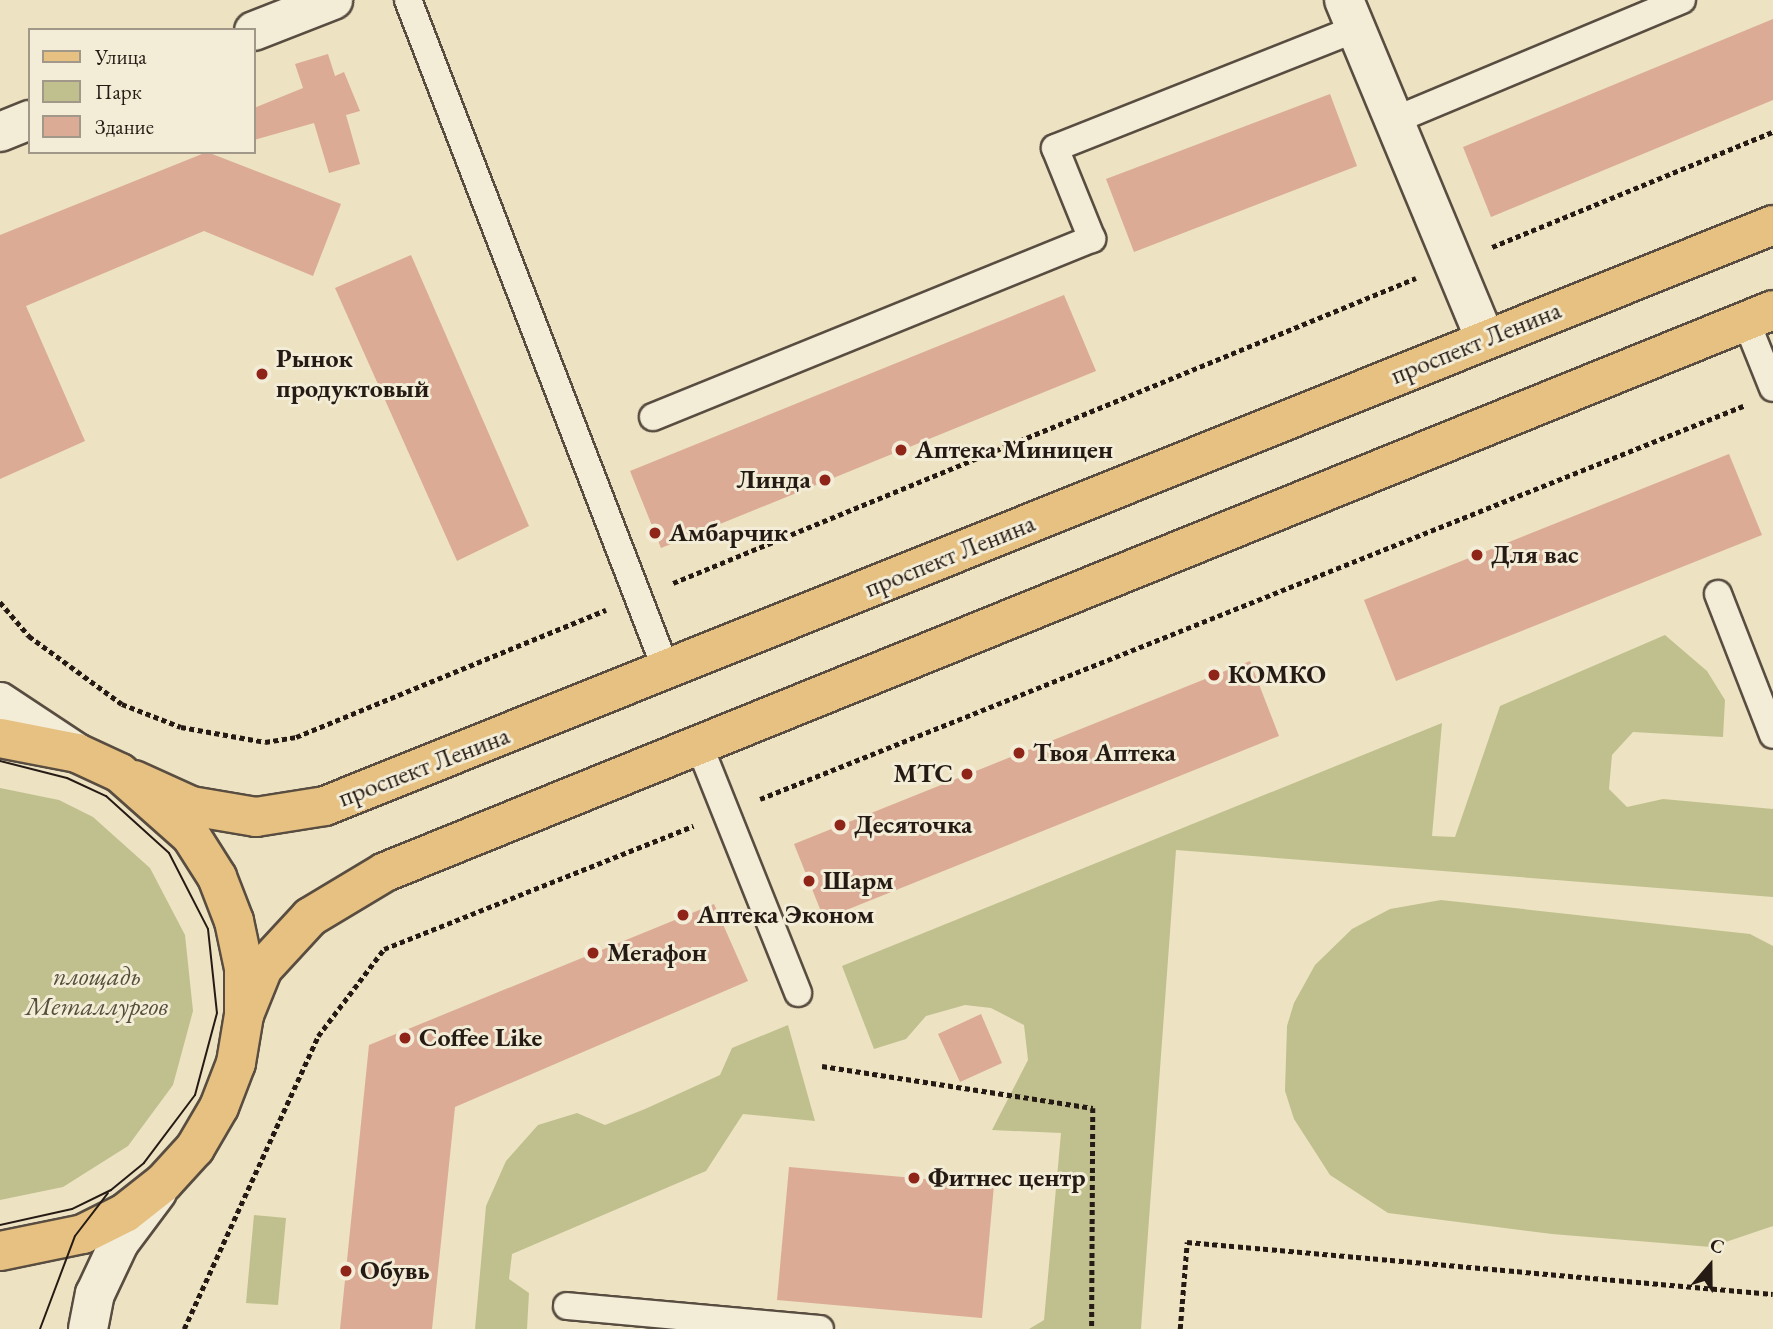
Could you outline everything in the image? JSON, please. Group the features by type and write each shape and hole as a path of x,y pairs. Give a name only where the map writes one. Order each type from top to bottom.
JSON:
{"main road":[{"name":"проспект Ленина","path":"120,774 191,806 256,817 325,806 667,672 1485,339 1773,225"},
{"path":"244,1015 263,968 310,917 358,887 699,745 1760,316"},
{"path":"0,738 77,753 120,774 191,836 217,877 244,968 244,1015 236,1063 219,1107 195,1148 163,1183 125,1213 83,1234 0,1251"}],"street":[{"path":"256,31 333,0"},
{"path":"1350,14 1485,339"},
{"path":"0,132 28,121"},
{"path":"0,702 77,753"},
{"path":"88,1329 95,1294 119,1243 163,1183"}],"lane":[{"path":"408,0 667,672"},
{"path":"1395,120 1682,0"},
{"path":"653,417 1092,239 1055,148 1350,14"},
{"path":"1760,316 1773,387"},
{"path":"1718,594 1773,734"},
{"path":"699,745 798,993"},
{"path":"567,1306 820,1329"}],"path":[{"path":"0,602 29,636 122,704 181,727 265,742 296,737 1773,132"},
{"path":"184,1329 318,1036 384,949 1751,403"},
{"path":"822,1066 1093,1108 1092,1329"},
{"path":"1180,1329 1188,1242 1773,1294"}],"green space":[{"path":"1665,635 1707,671 1725,700 1723,737 1633,732 1612,755 1609,789 1627,807 1663,799 1773,809 1773,897 1176,850 1141,1329 1029,1329 1044,1320 1061,1133 992,1130 1028,1060 1024,1025 991,1008 965,1005 926,1016 906,1039 874,1049 842,966 1442,723 1432,836 1455,837 1500,706"},
{"name":"площадь Металлургов","path":"0,788 59,800 93,817 150,868 185,935 193,1011 173,1085 128,1146 63,1187 0,1200"},
{"path":"1441,900 1750,934 1773,946 1773,1226 1711,1247 1552,1234 1388,1213 1330,1175 1294,1119 1285,1091 1287,1026 1294,1003 1315,965 1352,929 1390,909"},
{"path":"788,1025 815,1121 743,1114 706,1171 512,1254 509,1279 529,1293 527,1329 475,1329 486,1206 506,1161 538,1125 577,1113 605,1125 645,1109 720,1075 732,1048"},
{"path":"254,1215 286,1218 278,1305 246,1303"}],"building":[{"path":"1773,19 1773,100 1491,217 1463,147"},
{"path":"328,54 335,76 344,72 360,111 346,115 360,164 329,173 314,123 256,139 256,107 303,88 295,64"},
{"path":"1330,94 1357,166 1134,252 1106,179"},
{"path":"202,154 212,154 341,204 313,276 204,231 26,306 85,441 0,479 0,235"},
{"path":"411,255 529,526 457,561 335,288"},
{"path":"1064,295 1096,371 661,548 630,471"},
{"path":"1729,454 1762,535 1396,681 1364,600"},
{"path":"1250,661 1279,736 824,919 794,844"},
{"path":"714,904 748,981 455,1107 432,1329 340,1329 369,1045"},
{"path":"981,1014 1002,1063 960,1082 938,1034"},
{"path":"789,1167 994,1185 982,1318 777,1300"}],"tram line":[{"path":"0,761 67,778 106,796 169,853 208,929 217,1013 195,1095 144,1163 111,1190 72,1209 0,1225"},
{"path":"40,1329 75,1236 108,1193"}],"place":[{"name":"Рынок продуктовый","path":"262,374"},
{"name":"Аптека Миницен","path":"901,450"},
{"name":"Линда","path":"825,480"},
{"name":"Амбарчик","path":"655,533"},
{"name":"Для вас","path":"1477,555"},
{"name":"КОМКО","path":"1214,675"},
{"name":"Твоя Аптека","path":"1019,753"},
{"name":"МТС","path":"967,774"},
{"name":"Десяточка","path":"840,825"},
{"name":"Шарм","path":"809,881"},
{"name":"Аптека Эконом","path":"683,915"},
{"name":"Мегафон","path":"593,953"},
{"name":"Coffee Like","path":"405,1038"},
{"name":"Фитнес центр","path":"914,1178"},
{"name":"Обувь","path":"346,1271"}]}
